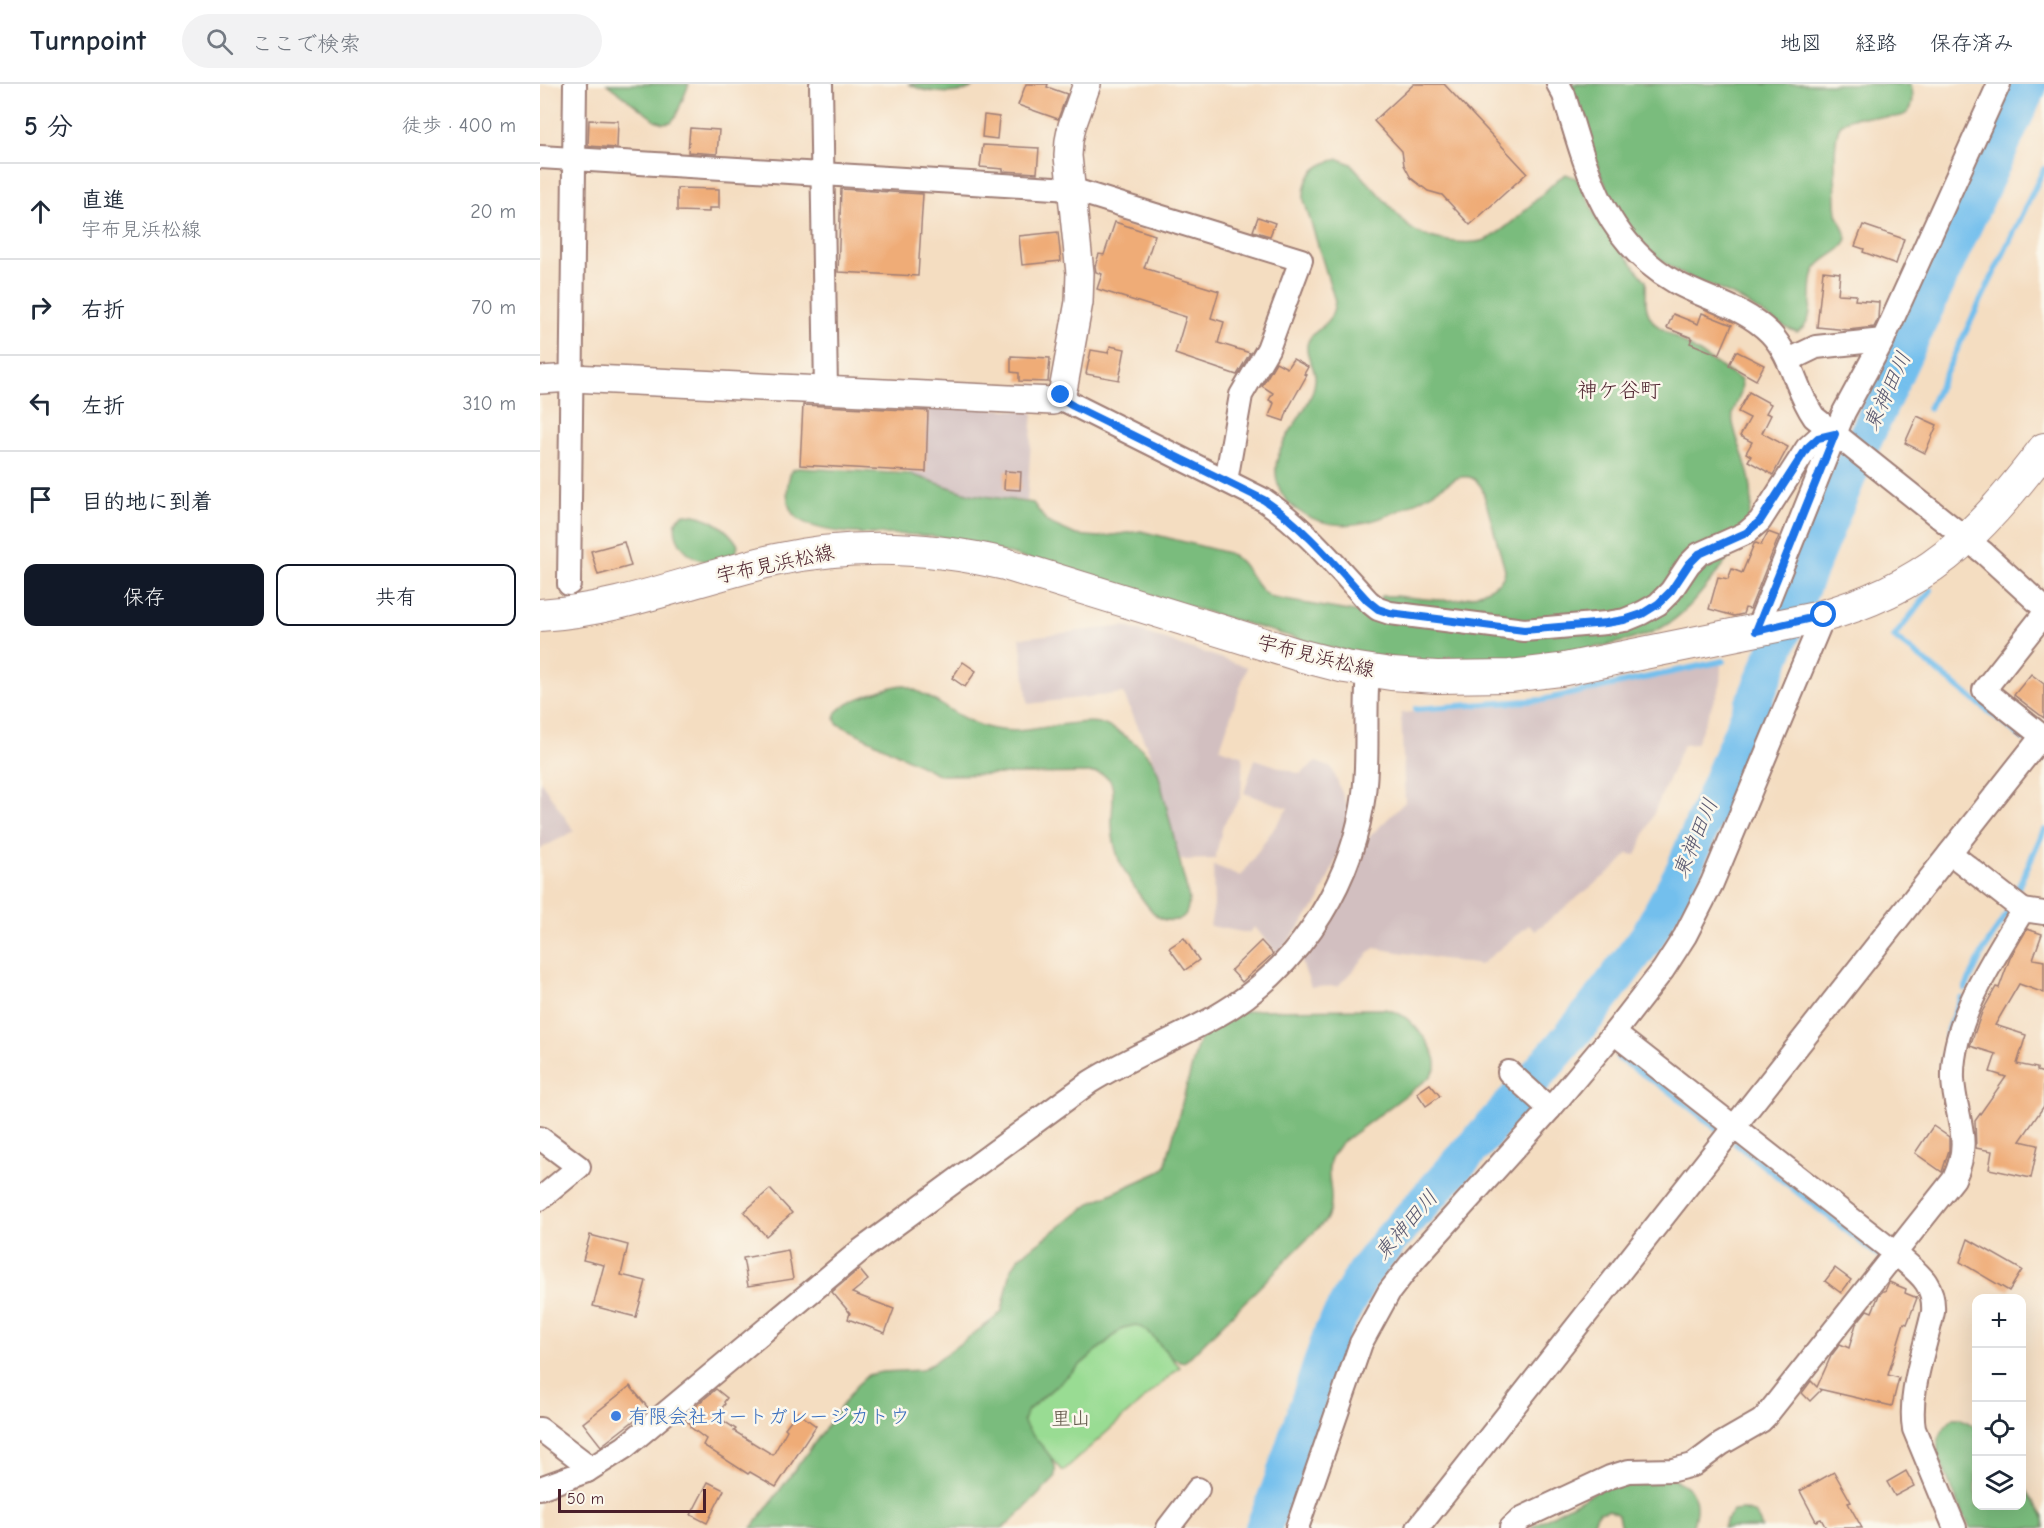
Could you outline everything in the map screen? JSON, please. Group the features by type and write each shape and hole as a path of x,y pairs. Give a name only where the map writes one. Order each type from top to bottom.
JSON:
{"main road":[{"name":"宇布見浜松線","path":"540,615 609,606 754,565 799,555 845,550 914,549 960,554 1005,564 1299,655 1368,671 1437,677 1536,674 1757,631 1857,606 1896,588 1933,566 1966,540 1992,513 2044,449"}],"street":[{"path":"570,584 575,84"},
{"path":"822,84 826,390"},
{"path":"540,380 572,378 1053,400 1061,395 1064,385 1079,302 1080,273 1068,156 1072,126 1087,84"},
{"path":"1558,84 1564,95 1596,194 1621,235 1646,261 1675,282 1740,310 1757,321 1772,335 1789,360 1805,404 1814,417 1880,467 1984,553 2044,608"},
{"path":"1757,631 1837,436 1844,412 1883,340 1999,84"},
{"path":"540,157 1071,189 1301,260 1268,348 1241,395 1226,481"},
{"path":"1789,360 1816,347 1883,340"},
{"path":"1058,397 1264,500 1304,531 1378,609 1390,613 1524,630 1624,620 1642,614 1658,604 1671,591 1689,564 1699,554 1746,533 1760,521 1807,448 1818,438 1837,436"},
{"path":"1418,1528 2042,736 1984,690 2044,614"},
{"path":"1297,1528 1361,1343 1378,1308 1413,1261 1614,1033 1663,970 1685,936 1704,901 1820,616"},
{"path":"540,1488 587,1471 625,1447 871,1242 1073,1094 1120,1064 1216,1016 1238,1002 1278,969 1296,949 1326,906 1345,867 1356,834 1365,782 1368,671"},
{"path":"1511,1528 1522,1518 1610,1476 1629,1471 1673,1470 1693,1465 1721,1444 1761,1421 1954,1179 1963,1152 1963,1136 1953,1079 1960,1033 1985,974 2034,912 1950,853"},
{"path":"1614,1033 1895,1253 1929,1285 1934,1298 1933,1312 1913,1398 1912,1413 1914,1429 1955,1528"},
{"path":"1509,1072 1548,1107"},
{"path":"540,1138 579,1167 540,1199"},
{"path":"540,1430 582,1461 587,1471"},
{"path":"1168,1528 1198,1489"}],"shaded area":[{"path":"914,405 1033,411 1027,501 970,494 910,474"},
{"path":"1124,626 1247,667 1220,748 1243,756 1241,797 1223,825 1215,859 1179,860 1158,772 1123,693 1028,704 1020,638"},
{"path":"1721,664 1720,686 1696,744 1683,745 1636,855 1628,854 1615,868 1535,931 1529,925 1480,965 1374,948 1338,986 1311,987 1300,958 1362,844 1405,802 1401,713 1542,703"},
{"path":"1255,759 1300,774 1316,762 1332,768 1351,816 1348,831 1318,902 1278,955 1255,927 1248,933 1210,926 1214,905 1213,865 1241,876 1288,808 1244,793"},
{"path":"540,780 574,831 540,849"}],"green space":[{"path":"607,84 689,84 676,116 671,122 663,123 655,120"},
{"path":"909,84 976,84 962,91 943,93 924,90"},
{"path":"1570,84 1911,84 1913,102 1908,112 1899,116 1849,119 1840,126 1835,151 1836,204 1837,213 1847,238 1841,248 1820,263 1816,269 1812,282 1810,315 1803,328 1797,332 1734,296 1679,272 1655,256 1636,236 1621,214 1597,164"},
{"path":"1339,159 1351,164 1409,227 1418,233 1448,241 1469,243 1490,238 1500,231 1566,174 1576,178 1598,221 1646,281 1648,313 1655,324 1741,380 1742,386 1733,423 1751,485 1749,517 1742,536 1726,562 1690,606 1676,618 1661,628 1634,639 1541,658 1508,662 1456,663 1377,656 1326,647 962,540 916,535 838,532 809,524 793,514 787,495 792,470 798,468 910,474 970,494 1033,503 1047,522 1076,535 1099,537 1141,531 1228,553 1241,563 1266,594 1273,598 1389,618 1380,599 1381,596 1449,600 1469,597 1495,585 1503,578 1505,570 1482,488 1477,481 1471,478 1457,478 1400,510 1380,518 1359,524 1338,525 1318,520 1297,510 1287,501 1278,486 1276,467 1278,456 1313,391 1315,376 1307,345 1312,335 1330,318 1335,301 1304,200 1304,191 1312,172 1324,164"},
{"path":"685,514 708,519 722,527 738,545 736,553 720,561 705,561 693,556 677,538 675,528 678,519"},
{"path":"902,685 926,695 982,726 1003,730 1021,730 1095,722 1114,729 1138,745 1158,772 1189,899 1185,915 1180,919 1171,920 1157,916 1144,902 1126,874 1114,842 1113,792 1111,782 1105,776 1097,773 940,775 838,724 835,720 835,715 840,710 855,700"},
{"path":"1385,1009 1401,1015 1416,1027 1434,1054 1436,1068 1429,1078 1340,1144 1329,1163 1331,1202 1326,1220 1187,1360 1183,1362 1172,1358 1148,1331 1136,1325 1123,1328 1028,1410 1023,1420 1051,1457 1055,1472 1053,1480 1010,1523 1002,1528 752,1528 857,1385 868,1375 921,1370 932,1364 1002,1311 1011,1270 1019,1257 1093,1202 1159,1172 1165,1167 1201,1036 1243,1012"},
{"name":"里山","path":"1136,1324 1148,1331 1180,1367 1063,1471 1026,1429 1023,1420 1028,1410 1123,1328"},
{"path":"1954,1418 1960,1418 1972,1425 1972,1510 2026,1510 2026,1489 2044,1517 2044,1528 1970,1528 1938,1456 1940,1435"},
{"path":"1664,1477 1682,1484 1693,1494 1696,1509 1692,1528 1621,1528 1618,1515 1609,1510 1598,1512 1592,1528 1529,1528 1612,1483"},
{"path":"1744,1510 1756,1514 1762,1528 1723,1528 1733,1511"}],"building":[{"path":"1026,84 1048,84 1047,87 1067,94 1058,119 1018,105"},
{"path":"1414,84 1444,84 1527,173 1470,225 1442,195 1428,191 1411,178 1404,165 1402,151 1374,121"},
{"path":"984,115 999,117 997,139 982,137"},
{"path":"589,120 618,121 617,148 588,146"},
{"path":"690,128 719,130 717,154 688,152"},
{"path":"983,145 1039,148 1037,173 980,167"},
{"path":"677,188 719,189 719,208 709,208 709,212 677,211"},
{"path":"841,189 923,194 918,276 838,272"},
{"path":"1258,217 1275,223 1270,236 1253,231"},
{"path":"1115,222 1155,235 1144,268 1219,291 1211,318 1224,322 1218,343 1250,353 1237,375 1175,354 1186,317 1097,289 1102,274 1096,272 1095,266 1099,254 1104,255"},
{"path":"1863,225 1904,239 1896,264 1863,252 1864,249 1855,246"},
{"path":"1058,232 1061,261 1022,265 1019,236"},
{"path":"1823,271 1840,273 1838,294 1856,295 1855,300 1879,302 1878,319 1874,327 1848,330 1817,327"},
{"path":"1702,313 1732,325 1719,355 1690,343 1692,338 1667,328 1673,314 1698,324"},
{"path":"1110,346 1125,349 1119,380 1086,374 1091,350 1108,353"},
{"path":"1736,351 1764,365 1756,380 1729,365"},
{"path":"1011,356 1050,358 1048,382 1019,381 1019,373 1011,372"},
{"path":"1293,359 1308,367 1304,374 1307,375 1284,421 1269,416 1274,403 1269,400 1273,393 1262,386 1276,362 1287,368"},
{"path":"1749,392 1771,404 1766,413 1771,415 1762,433 1788,447 1773,475 1748,461 1751,456 1746,453 1752,442 1740,436 1750,418 1738,412"},
{"path":"803,405 928,411 926,472 800,465"},
{"path":"1917,416 1937,425 1925,453 1905,443"},
{"path":"1005,471 1021,472 1020,490 1004,489"},
{"path":"1768,532 1779,536 1750,609 1745,608 1743,614 1734,616 1709,609 1718,577 1728,579 1732,569 1742,573 1754,544 1761,545"},
{"path":"624,542 631,566 598,575 591,551"},
{"path":"963,662 976,671 965,687 952,678"},
{"path":"2031,674 2044,684 2044,718 2014,695"},
{"path":"2027,929 2042,934 2033,959 2044,961 2044,993 2019,984 1995,1025 2026,1035 2017,1064 2037,1068 2037,1071 2044,1073 2044,1106 2020,1141 2038,1145 2031,1178 1989,1169 1992,1151 1976,1148 1975,1121 2006,1077 1990,1072 1996,1054 1970,1046 1982,1012 1996,987 1999,988 2010,958"},
{"path":"1184,938 1199,960 1185,970 1169,948"},
{"path":"1261,941 1273,954 1242,982 1231,970"},
{"path":"1430,1084 1440,1096 1426,1106 1417,1093"},
{"path":"1933,1126 1949,1137 1949,1150 1942,1172 1915,1153"},
{"path":"770,1189 792,1213 766,1236 744,1212"},
{"path":"590,1235 628,1245 621,1275 646,1281 636,1317 593,1306 604,1265 583,1260"},
{"path":"1968,1239 2022,1270 2009,1291 1960,1262"},
{"path":"788,1250 793,1279 748,1286 743,1258"},
{"path":"1835,1268 1851,1280 1841,1293 1825,1281"},
{"path":"859,1269 868,1280 852,1293 894,1309 885,1333 848,1319 850,1313 832,1292"},
{"path":"1889,1282 1906,1289 1905,1293 1917,1298 1907,1324 1904,1323 1888,1375 1899,1378 1892,1406 1819,1389 1821,1390 1810,1401 1802,1393 1811,1381 1817,1387 1831,1356 1840,1344 1849,1348 1856,1324 1867,1310 1872,1312 1879,1295 1885,1291"},
{"name":"有限会社オートガレージカトウ","path":"630,1386 649,1409 601,1446 583,1423"},
{"path":"716,1389 727,1398 716,1416 736,1429 734,1431 773,1455 787,1430 785,1428 797,1412 816,1426 776,1487 750,1472 748,1474 703,1445 706,1439 690,1427 692,1425 685,1420 698,1404"},
{"path":"1906,1471 1914,1486 1895,1496 1887,1482"},
{"path":"1834,1472 1862,1528 1826,1528 1821,1519 1816,1521 1800,1491"},
{"path":"708,1482 724,1490 707,1523 691,1515"}],"waterway":[{"name":"東神田川","path":"1263,1528 1279,1489 1332,1331 1363,1274 1389,1241 1590,1013 1648,936 1683,871 1856,458 2030,84"},
{"path":"1929,408 2044,169"},
{"path":"1931,590 1894,637 2024,739"},
{"path":"1416,709 1542,700 1723,661"},
{"path":"1753,674 1764,678"},
{"path":"2016,892 2044,830"},
{"path":"1965,989 1984,950 2007,913"},
{"path":"1942,1067 1948,1029 1961,998"},
{"path":"1618,1058 1669,1091 1717,1129"},
{"path":"1736,1144 1879,1256"}],"place":[{"name":"有限会社オートガレージカトウ","path":"616,1416"}],"district":[{"name":"神ケ谷町","path":"1619,390"}],"route":[{"path":"1061,395 1058,397 1073,406 1264,500 1285,514 1378,609 1390,613 1513,630 1606,623 1642,614 1658,604 1671,591 1689,564 1699,554 1746,533 1760,521 1807,448 1818,438 1835,434 1756,631 1824,615"}]}
